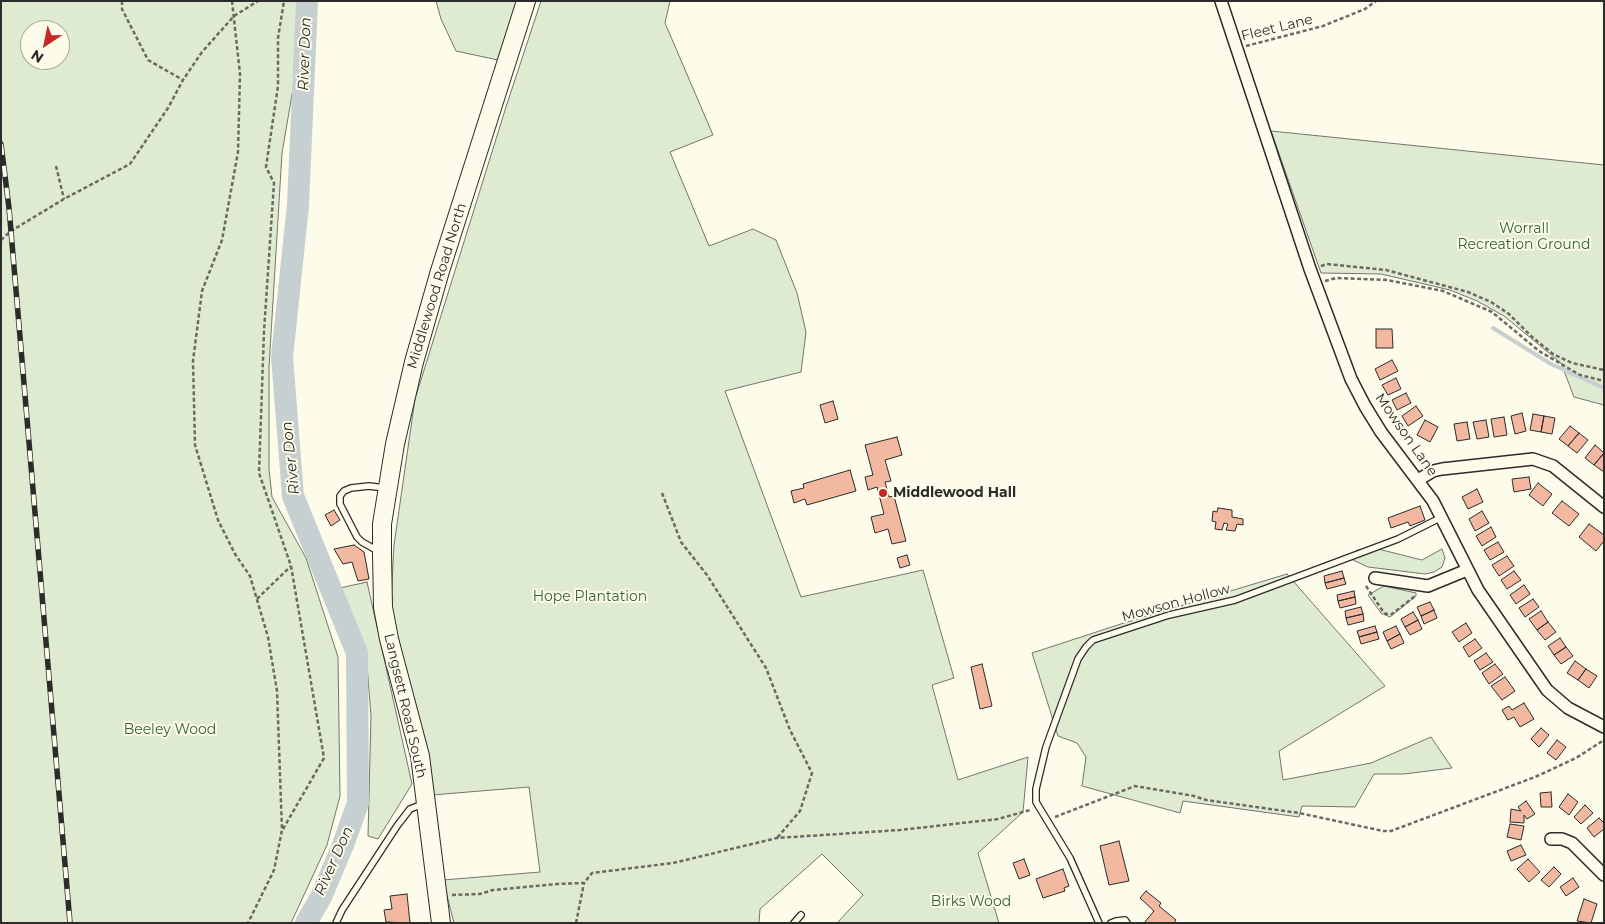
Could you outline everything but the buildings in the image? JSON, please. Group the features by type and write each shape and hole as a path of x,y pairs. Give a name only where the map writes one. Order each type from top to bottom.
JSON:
{"main road":[{"name":"Middlewood Road North","path":"382,579 382,524 395,444 419,343 526,1"},
{"name":"Langsett Road South","path":"382,579 388,639 420,756 441,923"}],"street":[{"name":"Mowson Lane","path":"1221,1 1310,269 1351,379 1382,432 1433,501 1478,590 1547,690 1568,708 1604,727"},
{"path":"1418,480 1442,468 1533,459 1553,466 1604,506"},
{"path":"1375,578 1420,586 1434,585 1467,570"},
{"path":"1551,839 1562,839 1572,843 1604,876"}],"lane":[{"path":"382,553 362,542 357,537 340,504 340,496 344,491 351,488 369,486 388,488"},
{"name":"Mowson Hollow","path":"1038,807 1036,789 1046,747 1078,659 1093,640 1169,615 1235,600 1390,542 1442,517"},
{"path":"336,923 342,910 397,826 410,809 427,803"},
{"path":"1038,807 1070,858 1099,923"},
{"path":"794,923 801,915"},
{"path":"1112,923 1125,920 1127,923"}],"path":[{"path":"122,1 122,9 148,60 183,80"},
{"path":"232,1 240,74 238,152 222,240 202,291 193,361 195,445 218,520 235,554 250,576 268,637 277,691 282,830 274,870 248,923"},
{"path":"1,240 11,231 64,199 130,164 168,108 183,80 202,52 234,16 258,1"},
{"path":"282,830 324,758 291,566 259,473 264,330 274,183 266,167 278,86 278,38 284,1"},
{"name":"Fleet Lane","path":"1238,52 1323,26 1365,9 1376,1"},
{"path":"56,166 64,199"},
{"path":"1310,269 1327,264 1386,270 1468,292 1491,302 1509,314 1553,354 1572,363 1604,370"},
{"path":"1316,284 1336,278 1386,280 1443,291 1492,312 1539,351 1580,375 1604,381"},
{"path":"662,493 681,542 707,575 766,668 790,730 812,774 800,811 777,838"},
{"path":"257,599 291,566"},
{"path":"1375,578 1368,576 1363,582 1386,614 1392,614 1414,596 1420,586"},
{"path":"576,923 584,883 592,873 673,863 777,838 900,830 998,818 1038,807 1056,818 1135,786 1194,796 1206,800 1299,813 1383,831 1391,831 1535,777 1576,758 1604,740"},
{"path":"438,896 480,894 493,890 584,883"}],"green space":[{"name":"Beeley Wood","path":"1,1 308,1 282,153 269,367 269,469 272,497 306,558 338,657 340,796 327,845 291,923 1,923"},
{"path":"436,1 519,1 498,60 456,51 441,19"},
{"name":"Hope Plantation","path":"541,1 670,1 665,23 713,135 670,152 709,246 753,229 776,240 797,293 806,332 801,372 725,391 801,597 923,570 954,678 932,685 958,780 1028,757 1023,812 978,853 999,923 837,923 863,895 822,854 760,909 759,923 454,923 443,880 540,872 529,787 432,795 390,619 394,545 415,399"},
{"name":"Worrall Recreation Ground","path":"1271,131 1604,165 1604,405 1574,397 1561,363 1504,316 1477,301 1450,290 1381,274 1321,273"},
{"path":"1378,549 1422,560 1442,549 1445,558 1442,567 1434,572 1425,574 1368,567 1353,560 1357,550"},
{"path":"1287,574 1385,686 1279,751 1283,780 1371,763 1431,737 1452,768 1404,774 1374,774 1355,807 1302,806 1299,817 1183,801 1180,813 1082,786 1086,757 1077,743 1058,736 1032,653"},
{"path":"367,582 412,784 378,839 368,836 371,716 366,653 340,588"},
{"path":"1384,586 1416,593 1416,596 1390,617 1381,613 1368,595"}],"waterway":[{"name":"River Don","path":"306,923 321,897 358,803 357,653 293,496 282,357 298,205 307,1"},
{"path":"1493,328 1551,364 1604,388"}],"railway":[{"path":"1,144 9,208 70,923"}],"place":[{"name":"Middlewood Hall","path":"883,493"}],"park label":[{"name":"Birks Wood","path":"971,902"}]}
